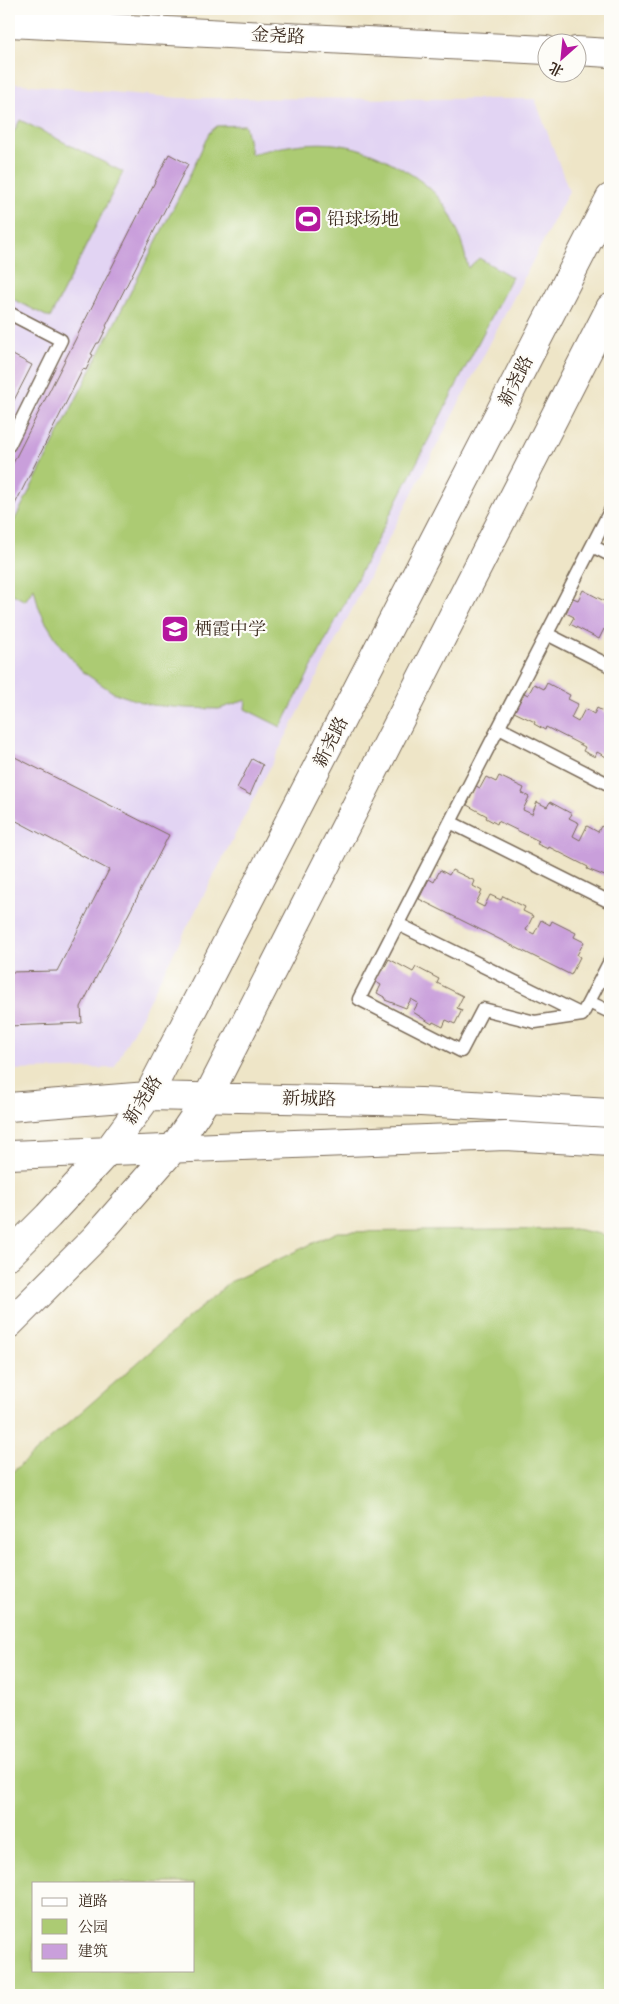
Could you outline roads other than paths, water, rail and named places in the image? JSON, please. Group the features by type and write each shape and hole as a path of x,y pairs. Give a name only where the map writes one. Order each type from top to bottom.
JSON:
{"main road":[{"name":"金尧路","path":"9,23 536,49"},
{"path":"586,52 610,53"},
{"name":"新尧路","path":"9,1255 107,1152 148,1096 610,198"},
{"path":"9,1324 95,1238 172,1150 207,1098 610,308"},
{"name":"新城路","path":"9,1107 148,1096 422,1102 590,1110 610,1113"},
{"path":"9,1155 506,1136 610,1142"}],"lane":[{"path":"9,313 61,340 9,445"},
{"path":"582,1015 535,1022 483,1009 462,1051 359,999 610,511"},
{"path":"592,546 610,555"},
{"path":"547,634 610,666"},
{"path":"499,728 610,785"},
{"path":"450,822 610,902"},
{"path":"398,924 582,1015"},
{"path":"582,1015 610,961"},
{"path":"589,1002 610,1012"}],"place":[{"name":"铅球场地","path":"308,219"},
{"name":"栖霞中学","path":"175,629"}]}
